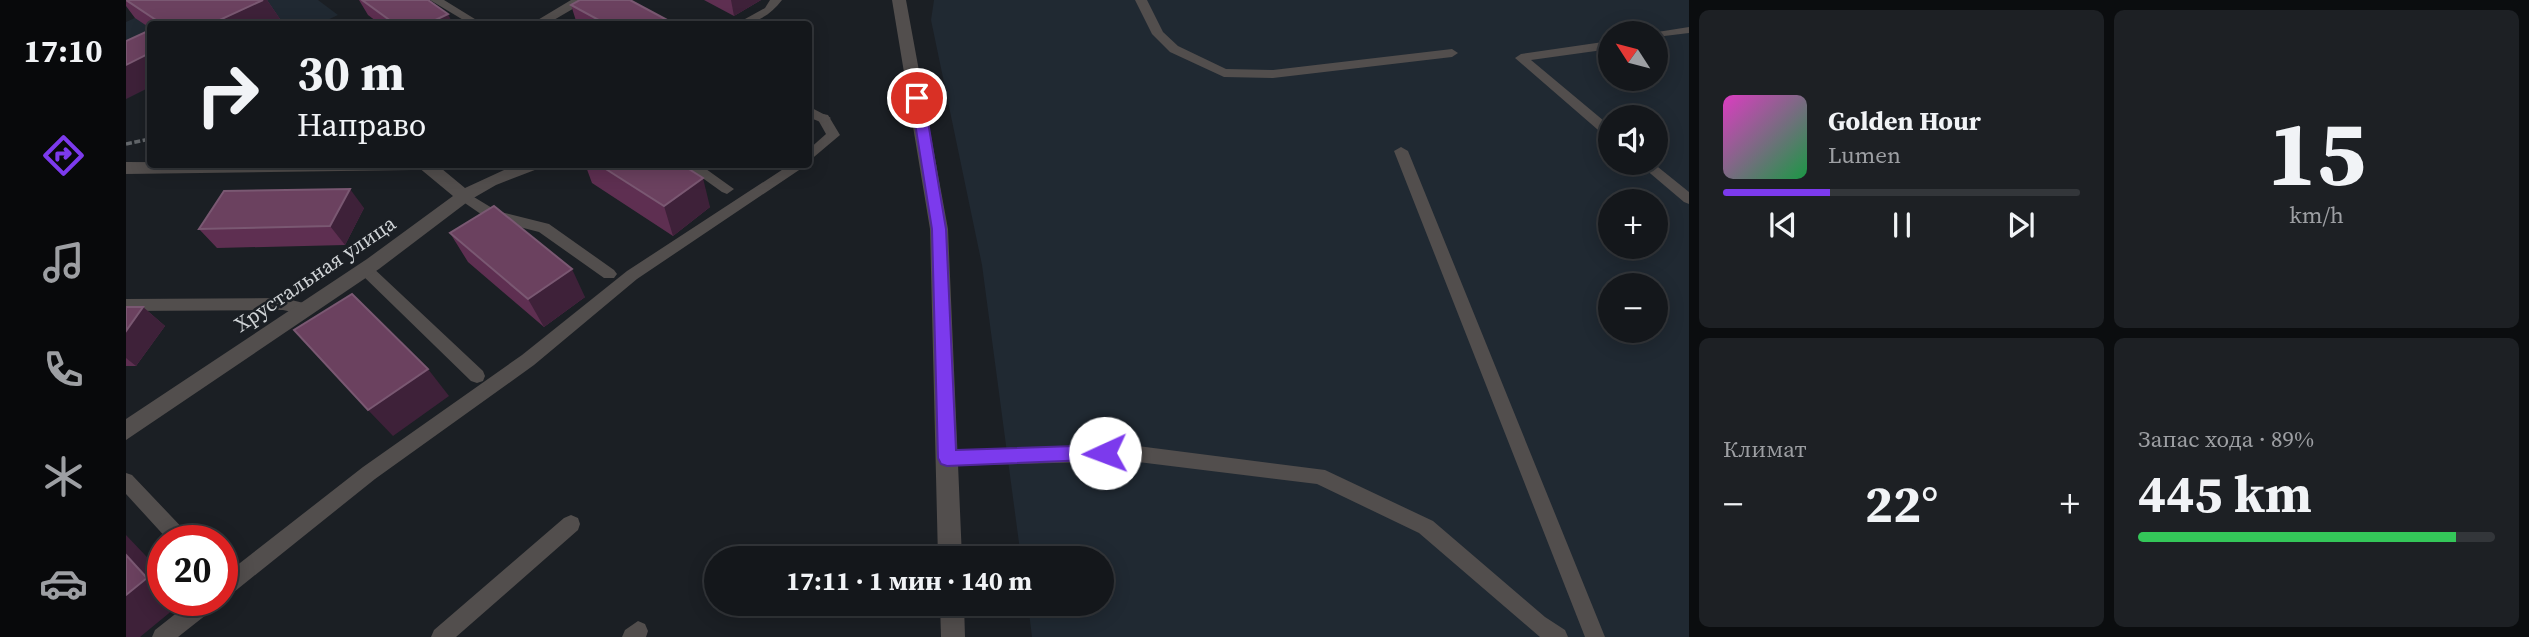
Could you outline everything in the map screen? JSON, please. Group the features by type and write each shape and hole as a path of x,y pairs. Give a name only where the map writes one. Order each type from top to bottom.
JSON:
{"street":[{"path":"543,21 581,0"},
{"path":"900,0 939,229 950,546"},
{"path":"126,168 147,168"},
{"path":"430,168 464,196"},
{"name":"Хрустальная улица","path":"126,430 365,269 464,196 490,181 524,168"},
{"path":"952,616 953,637"}],"lane":[{"path":"436,0 472,21"},
{"path":"747,21 769,10 776,0"},
{"path":"1141,0 1158,34 1174,50 1224,73 1273,74 1452,53"},
{"path":"1668,33 1689,30"},
{"path":"1598,47 1521,58 1598,123"},
{"path":"812,154 833,135 816,115"},
{"path":"1401,151 1595,637"},
{"path":"695,168 727,189"},
{"path":"238,577 369,473 528,360 632,275 796,168"},
{"path":"1660,175 1689,199"},
{"path":"464,196 494,215 544,228 609,274"},
{"path":"365,269 477,376"},
{"path":"126,305 283,304 306,309"},
{"path":"947,458 1130,453 1318,476 1426,527 1538,624 1558,637"},
{"path":"126,481 167,525"},
{"path":"441,637 571,524"},
{"path":"162,637 189,616"}],"path":[{"path":"126,145 147,140"}],"shaded area":[{"path":"174,0 318,0 338,15 325,21 147,21 147,88 126,99 126,22"},
{"path":"934,0 1689,0 1689,637 1032,637 1029,616 1114,616 1114,546 1019,546 982,265 931,20"}],"building":[{"path":"126,0 263,0 218,21 158,21"},
{"path":"362,0 428,0 448,14 433,21 391,21"},
{"path":"580,0 630,0 669,21 600,21 571,5"},
{"path":"147,31 147,54 126,65 126,41"},
{"path":"604,168 687,168 703,178 664,206"},
{"path":"350,189 330,226 199,229 224,191"},
{"path":"494,206 572,269 528,299 450,233"},
{"path":"352,294 428,369 368,410 294,330"},
{"path":"126,307 143,307 126,331"},
{"path":"126,555 147,578 126,595"}],"route":[{"path":"917,98 939,229 947,458 1105,453"}]}
